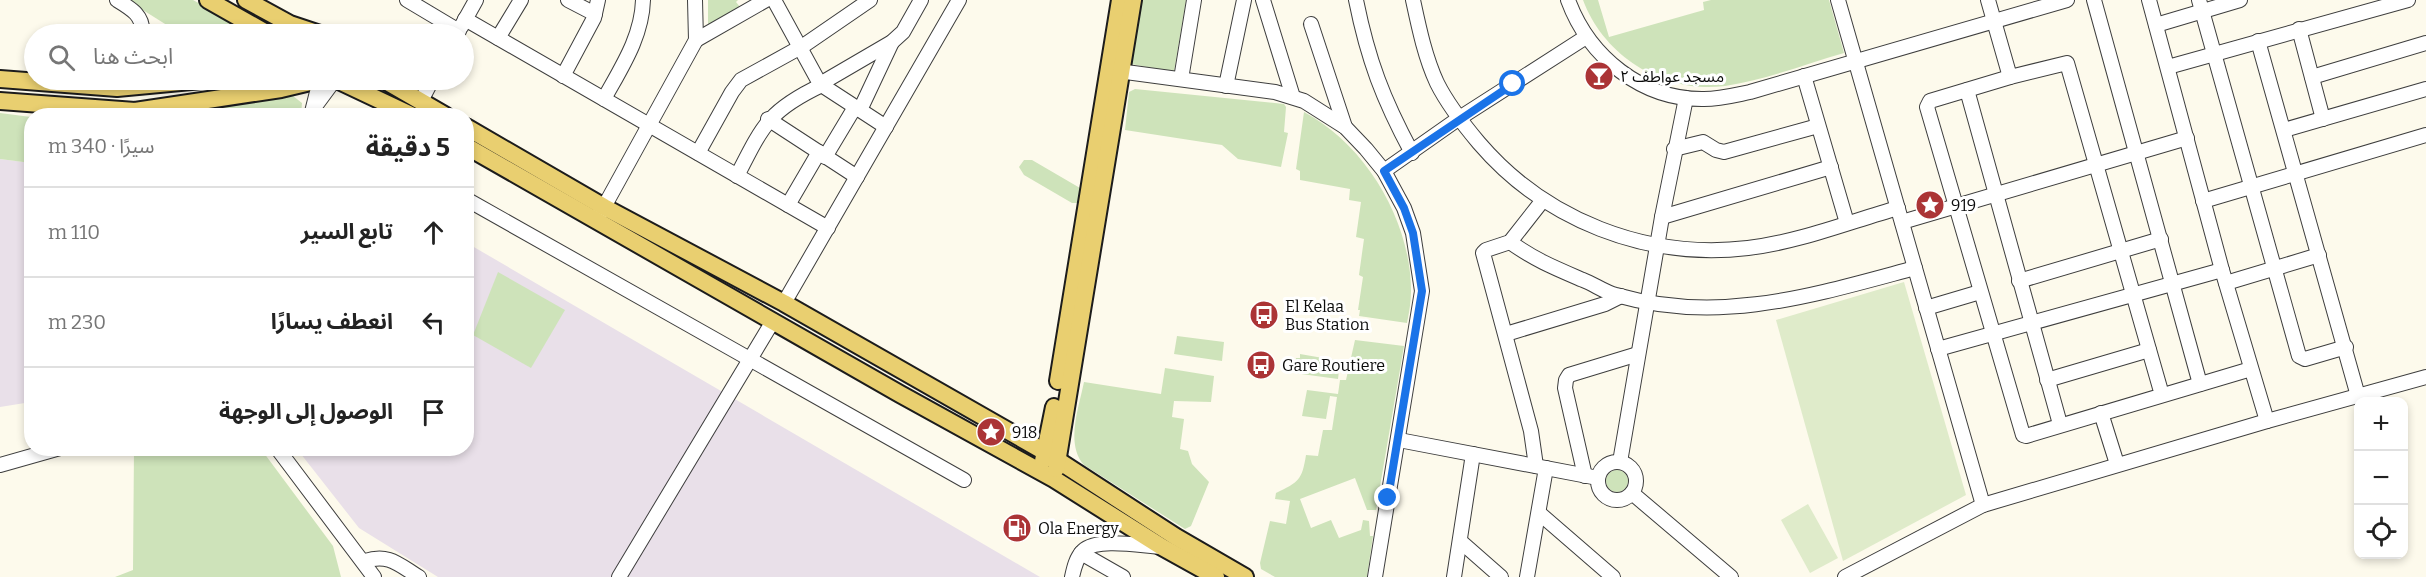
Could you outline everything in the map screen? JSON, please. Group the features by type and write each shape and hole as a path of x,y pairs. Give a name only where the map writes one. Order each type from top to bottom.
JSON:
{"main road":[{"path":"208,0 250,24"},
{"path":"246,0 280,24"},
{"path":"1047,475 1114,70 1120,0"},
{"path":"1114,70 1133,0"},
{"path":"0,79 24,81"},
{"path":"214,90 215,98"},
{"path":"153,108 252,90"},
{"path":"380,90 417,108"},
{"path":"396,90 417,108"},
{"path":"0,101 94,108"},
{"path":"474,132 600,214 773,321 1047,475 1162,547 1216,577"},
{"path":"474,150 784,303 1051,456 1236,575"}],"street":[{"path":"117,0 139,17 142,24"},
{"path":"407,0 452,24"},
{"path":"462,24 476,0"},
{"path":"498,38 520,0"},
{"path":"568,0 595,14"},
{"path":"563,76 595,14 598,0"},
{"path":"604,99 635,40 642,16 643,0"},
{"path":"600,214 696,40 695,0"},
{"path":"696,40 766,0"},
{"path":"774,0 821,85 886,127"},
{"path":"698,153 741,80 800,48 870,0"},
{"path":"737,176 768,119 789,102 892,42 903,32 921,0"},
{"path":"784,303 959,0"},
{"path":"1181,79 1194,0"},
{"path":"1226,86 1244,0"},
{"path":"1263,0 1293,97"},
{"path":"1356,0 1374,75 1412,153"},
{"path":"1413,0 1420,36 1438,83 1458,119 1494,160 1543,200 1573,218 1606,232 1657,246 1708,249 1747,248 1794,239 1898,208"},
{"path":"1568,0 1586,37 1616,69 1635,81 1658,91 1686,98 1724,98 2067,0"},
{"path":"1838,0 1983,505"},
{"path":"1988,0 2010,77"},
{"path":"2094,0 2200,384"},
{"path":"2148,0 2224,276 2267,421"},
{"path":"2156,26 2200,6 2240,0"},
{"path":"2168,67 2299,29 2353,7 2408,0"},
{"path":"2200,6 2299,356 2305,359 2346,348"},
{"path":"1311,24 1345,127"},
{"path":"2299,29 2323,119"},
{"path":"474,32 498,38 828,228"},
{"path":"1384,171 1458,119 1586,37"},
{"path":"2258,41 2358,396"},
{"path":"788,205 822,154 857,108 892,42"},
{"path":"2312,76 2426,43"},
{"path":"2162,395 2067,63 1930,101 1927,107 2020,434 2026,436 2060,424 2101,413 2252,369"},
{"path":"1114,70 1275,92 1293,97 1322,110 1345,127 1384,171 1404,208 1413,233 1422,291 1376,571 1389,577"},
{"path":"1804,76 1847,223"},
{"path":"317,108 324,90"},
{"path":"417,108 427,90"},
{"path":"1967,90 2060,424"},
{"path":"2284,130 2426,90"},
{"path":"1620,462 1674,149 1686,98"},
{"path":"768,119 857,177"},
{"path":"1674,149 1703,142 1724,152 1818,126"},
{"path":"2203,201 2250,185 2426,135"},
{"path":"1902,222 2187,138"},
{"path":"1662,217 1830,167"},
{"path":"1527,577 1539,513 1541,467 1483,253 1510,242 1543,200"},
{"path":"474,204 964,480"},
{"path":"2019,281 2161,239"},
{"path":"1510,242 1537,261 1621,296 1673,308 1706,309 1761,305 1795,299 1915,268"},
{"path":"1938,350 2173,282 2274,268 2319,255"},
{"path":"1926,308 1980,292"},
{"path":"1506,334 1605,304 1621,296"},
{"path":"619,577 773,321"},
{"path":"2047,380 2149,350"},
{"path":"1399,440 1592,477 1608,464 1620,462 1630,466 1636,477 1632,493 1622,500 1610,498 1600,490 1592,477 1565,388 1569,375 1638,354"},
{"path":"1845,577 1983,505 2117,464 2426,377"},
{"path":"2101,413 2117,464"},
{"path":"1454,577 1473,454"},
{"path":"0,465 32,456"},
{"path":"283,456 365,561 374,577"},
{"path":"1632,493 1731,577"},
{"path":"1539,513 1613,577"},
{"path":"1072,577 1081,553 1088,547 1101,543 1162,547 1176,537"},
{"path":"1460,541 1502,577"},
{"path":"1081,553 1124,577"},
{"path":"365,561 377,557 387,558 419,577"}],"shaded area":[{"path":"0,159 24,162 24,403 0,407"},
{"path":"474,247 1040,577 438,577 359,528 302,456 474,456"}],"green space":[{"path":"127,0 193,0 237,24 165,24"},
{"path":"708,0 738,0 736,2 740,7 708,28"},
{"path":"1142,0 1186,0 1174,72 1131,64"},
{"path":"1583,0 1598,0 1609,37 1704,10 1703,2 1711,0 1829,0 1844,53 1770,76 1725,86 1703,87 1680,84 1639,67 1621,54 1606,39"},
{"path":"1135,89 1284,104 1286,107 1284,132 1288,133 1281,167 1238,159 1222,145 1125,130 1129,92"},
{"path":"293,96 302,103 302,108 216,108"},
{"path":"1304,112 1326,126 1347,144 1381,188 1393,212 1403,238 1409,265 1411,295 1407,323 1359,316 1363,277 1359,275 1364,239 1356,237 1361,202 1349,200 1350,189 1300,180 1300,171 1296,169"},
{"path":"0,113 24,116 24,162 0,159"},
{"path":"1024,160 1032,160 1082,189 1080,203 1072,203 1024,175 1019,167"},
{"path":"498,272 565,310 531,368 474,336"},
{"path":"1904,282 1966,495 1843,561 1776,320"},
{"path":"1177,336 1224,342 1222,361 1174,354"},
{"path":"1355,340 1404,346 1376,510 1367,510 1355,478 1300,499 1311,528 1331,520 1339,538 1361,530 1363,520 1369,521 1370,536 1373,536 1367,577 1275,577 1261,569 1260,563 1270,521 1286,524 1290,501 1275,499 1276,493 1295,483 1303,470 1306,455 1318,456 1323,430 1332,430 1337,397 1330,396 1326,419 1302,416 1307,390 1338,394 1340,380 1346,380"},
{"path":"1300,354 1340,361 1338,379 1294,373 1296,358 1300,358"},
{"path":"1165,368 1214,376 1211,402 1174,401 1172,417 1184,419 1180,449 1188,451 1192,464 1209,482 1191,526 1185,529 1084,465 1075,447 1075,425 1084,382 1161,394"},
{"path":"134,456 266,456 333,546 341,577 115,577 133,570"},
{"path":"1613,470 1621,470 1628,477 1628,485 1621,492 1613,492 1606,485 1606,477"},
{"path":"1808,504 1838,558 1810,573 1781,520"}],"place":[{"name":"مسجد عواطف ٢","path":"1599,76"},
{"name":"919","path":"1930,205"},
{"name":"El Kelaa Bus Station","path":"1264,315"},
{"name":"Gare Routiere","path":"1261,365"},
{"name":"918","path":"991,432"},
{"name":"Ola Energy","path":"1017,528"}],"route":[{"path":"1388,498 1422,291 1413,233 1404,208 1384,171 1513,84"}]}
